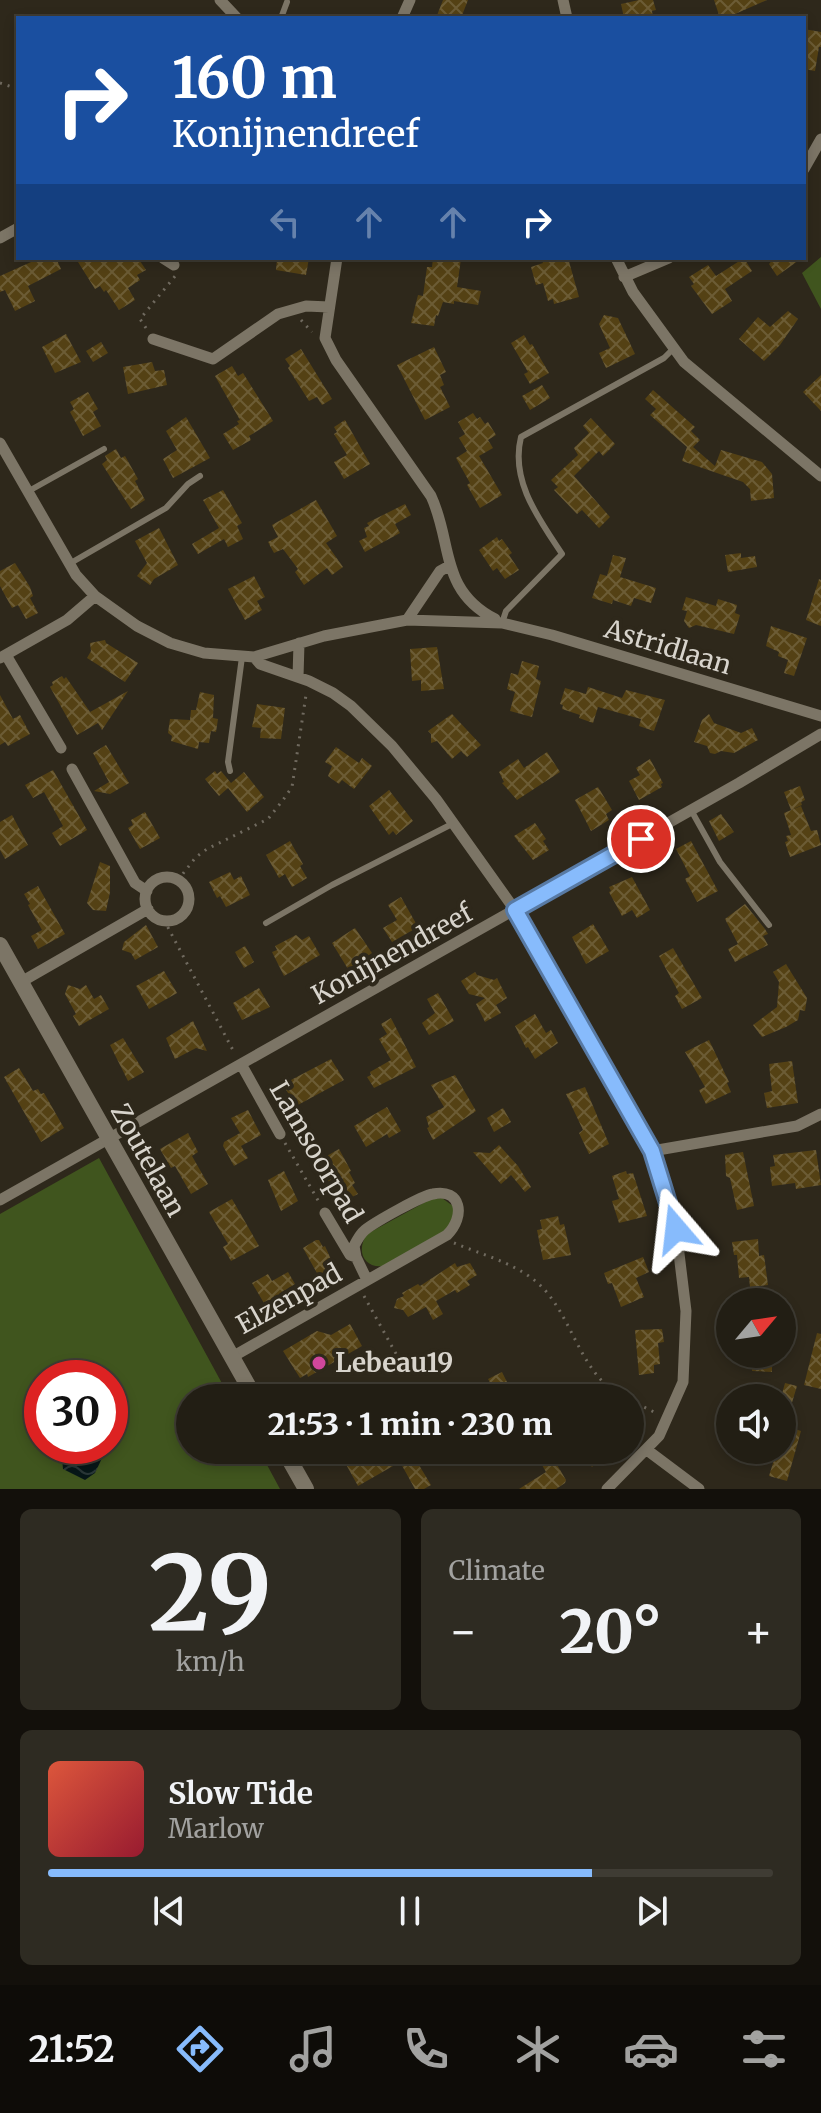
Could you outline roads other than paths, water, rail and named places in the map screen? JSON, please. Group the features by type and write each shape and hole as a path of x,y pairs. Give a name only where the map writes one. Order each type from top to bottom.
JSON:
{"street":[{"path":"220,0 235,16"},
{"path":"806,165 821,139"},
{"path":"337,260 325,338 336,360 431,496 441,521 449,566 465,594 485,613 502,623"},
{"path":"617,260 624,277 684,362 821,476"},
{"path":"624,277 664,260"},
{"path":"153,339 213,359 290,308 329,307"},
{"path":"0,443 69,564 95,596 137,626 170,643 204,653 248,657 324,636 407,620 502,623"},
{"path":"407,620 440,571 449,566"},
{"path":"61,748 3,657 67,620 95,596"},
{"name":"Astridlaan","path":"502,623 552,635 821,716"},
{"path":"299,643 304,679"},
{"path":"248,657 333,693 392,746 454,823 515,910 652,1151 676,1229 686,1311 683,1382 659,1436 607,1489"},
{"name":"Konijnendreef","path":"0,1200 821,734"},
{"path":"72,769 135,883 147,891"},
{"path":"160,878 178,880 188,891 188,906 178,917 164,920 148,909 147,891 160,878"},
{"path":"21,982 148,909"},
{"name":"Zoutelaan","path":"0,945 247,1384"},
{"name":"Lamsoorpad","path":"241,1064 280,1134"},
{"path":"652,1151 797,1126 821,1114"},
{"name":"Elzenpad","path":"232,1357 447,1235 456,1226 460,1212 451,1197 436,1193 365,1230 354,1246 362,1283"},
{"name":"Lamsoorpad","path":"325,1213 350,1255 356,1257"},
{"path":"647,1450 699,1489"},
{"path":"292,1464 306,1489"}],"lane":[{"path":"502,623 506,611 562,554 528,502 517,453 521,437 664,358 673,349"},
{"path":"27,492 104,449"},
{"path":"69,564 166,508 200,476"},
{"path":"230,771 228,762 248,657"},
{"path":"691,810 720,862 769,925"},
{"path":"266,923 332,885 454,823"}],"water":[{"path":"63,1464 99,1464 95,1473 85,1480 63,1469"}],"place":[{"name":"Lebeau19","path":"319,1363"}]}
